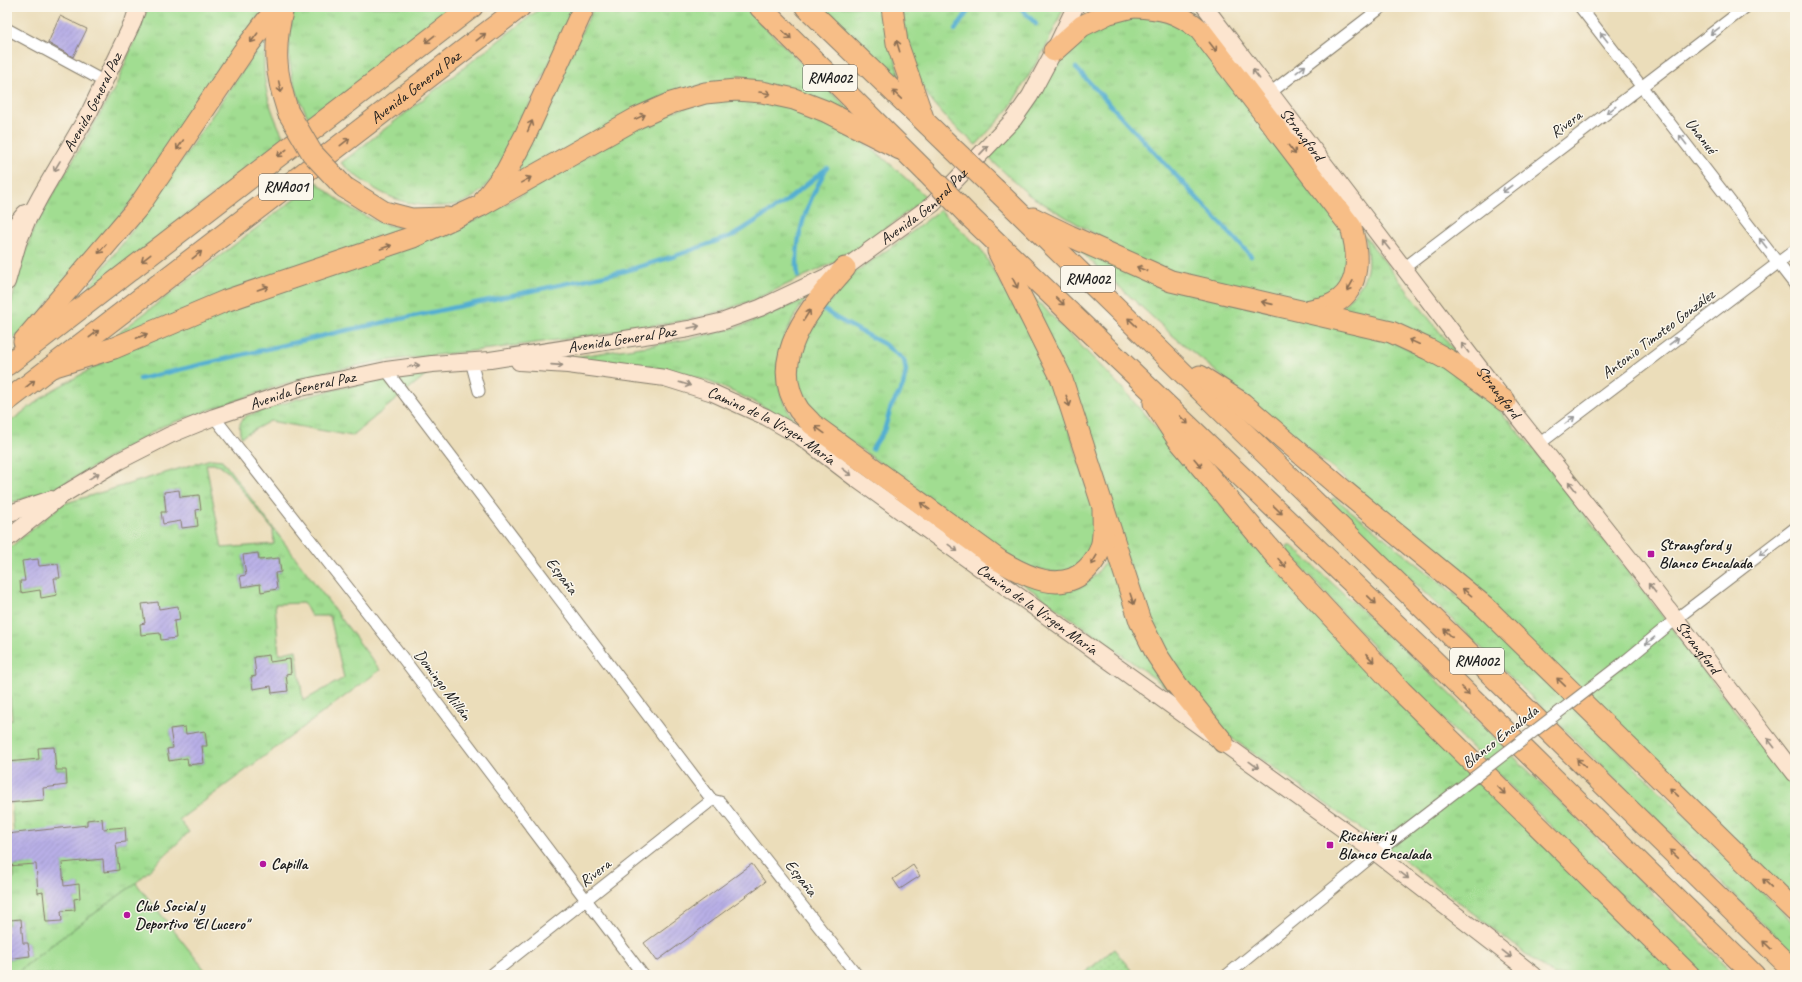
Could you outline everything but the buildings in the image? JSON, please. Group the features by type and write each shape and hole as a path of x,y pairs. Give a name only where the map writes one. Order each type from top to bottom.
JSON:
{"highway":[{"path":"7,363 139,206 243,52 277,7"},
{"path":"283,7 275,56 280,87 288,112 312,153 344,187 384,212 411,219 454,218"},
{"name":"Avenida General Paz","path":"7,363 472,7"},
{"name":"Avenida General Paz","path":"7,401 520,7"},
{"path":"480,206 506,172 524,138 584,7"},
{"name":"RNA002","path":"760,7 900,149 926,172 970,216 1438,664 1754,975"},
{"name":"RNA002","path":"806,7 1160,349 1795,972"},
{"path":"892,7 897,43 925,122"},
{"path":"1054,51 1082,26 1109,12 1132,7 1160,8 1180,15 1200,30 1360,225 1356,269 1351,286 1342,297 1329,306 1305,312"},
{"path":"52,367 114,348 225,301 413,237 480,206 637,118 671,103 705,93 736,90 762,92 794,98 825,110 900,149"},
{"path":"1016,209 1077,239 1171,281 1373,327 1410,340 1463,369 1505,401"},
{"path":"991,236 1061,377 1140,621 1157,655 1177,685 1223,742"},
{"path":"845,268 818,298 794,339 789,358 788,376 792,395 802,413 812,424 1000,561 1022,573 1050,582 1066,581 1081,575 1094,562 1102,543 1103,509"},
{"name":"RNA002","path":"1160,349 1242,403 1343,490 1484,606 1795,911"},
{"name":"RNA002","path":"1136,374 1177,438 1286,567 1401,691 1689,975"}],"street":[{"name":"Avenida General Paz","path":"7,282 18,243 41,195 105,82 138,7"},
{"name":"Avenida General Paz","path":"7,539 61,496 119,461 170,435 214,417 301,388 386,370 432,364 490,360 689,329 724,321 760,308 845,268 933,204 1014,119 1030,96 1075,7"},
{"path":"1270,93 1382,7"},
{"name":"Unanué","path":"1580,7 1795,285"},
{"name":"Rivera","path":"1404,268 1746,7"},
{"path":"1190,22 1206,9"},
{"name":"Strangford","path":"1206,9 1270,93 1360,225 1404,268 1505,401 1795,774"},
{"path":"7,29 105,82"},
{"name":"Avenida General Paz","path":"7,234 41,195"},
{"name":"Antonio Timoteo González","path":"1539,444 1795,250"},
{"name":"Camino de la Virgen María","path":"490,360 568,365 666,378 713,392 766,417 802,438 862,484 1376,853 1534,975"},
{"path":"471,361 479,391"},
{"name":"España","path":"386,370 716,801 857,975"},
{"path":"788,430 802,413"},
{"name":"Domingo Millán","path":"214,417 396,649 643,975"},
{"name":"Avenida General Paz","path":"7,514 61,496"},
{"name":"Blanco Encalada","path":"1227,975 1376,853 1795,528"},
{"name":"Rivera","path":"491,975 586,900 716,801"}],"green space":[{"path":"148,7 266,7 130,204 24,332 7,343 7,321 20,268 35,225 115,88"},
{"path":"295,7 456,7 310,121 297,92 290,65 289,37"},
{"path":"542,7 576,7 506,155 492,178 475,196 462,203 448,206 410,203 373,188 341,163"},
{"path":"594,7 744,7 863,123 728,83 509,181"},
{"path":"822,7 884,7 901,84"},
{"path":"900,7 1064,7 1046,47 1008,110 976,145 942,114 929,98 922,86 912,61"},
{"path":"1133,15 1177,23 1194,36 1343,230 1348,271 1339,288 1325,297 1308,301 1286,299 1173,273 1133,257 1029,195 989,158 1021,122 1061,57 1086,35 1115,19"},
{"path":"266,38 264,65 266,90 269,103 285,140 81,297 146,213"},
{"path":"733,99 793,106 862,141 888,162 926,197 892,224 839,260 756,299 722,311 687,320 610,333 383,361 330,371 284,384 163,426 57,488 7,504 7,424 51,391 115,356 176,329 483,217 637,127 674,111 706,102"},
{"path":"317,182 348,207 359,213 382,223 408,229 112,338"},
{"path":"940,210 980,248 1037,342 1054,381 1095,511 1094,540 1088,558 1074,570 1059,573 1022,566 818,418 806,404 798,387 796,377 802,337 850,276 903,239"},
{"path":"1364,235 1459,357 1337,312 1360,286 1367,270 1368,260"},
{"path":"1064,236 1128,272 1388,339 1461,375 1499,410 1537,453 1795,789 1795,898 1350,483 1171,334"},
{"path":"1019,282 1123,389 1274,567 1677,975 1553,975 1386,846 1226,734 1163,652"},
{"path":"806,298 788,330 778,360 780,392 797,425 734,392 685,374 643,366 568,358 690,339 730,329 749,323"},
{"path":"428,373 352,436 270,421 241,437 240,426 246,416 297,399 341,388"},
{"path":"211,459 222,460 380,670 179,820 189,832 136,883 49,947 14,975 7,975 7,959 30,956 28,943 23,943 21,919 10,920 10,925 7,925 7,879 14,878 13,866 25,865 38,852 38,892 43,892 46,922 61,921 61,911 75,910 74,899 80,898 79,885 64,886 61,853 83,861 103,859 104,872 119,870 116,843 126,842 125,827 103,829 101,818 87,820 89,844 70,827 58,828 59,836 15,850 9,774 43,788 67,785 66,770 56,770 54,747 38,748 39,759 7,762 7,721 12,720 7,667 7,550 63,504","holes":["206,464 217,464 228,472 273,530 274,544 222,548","179,490 180,497 199,495 201,509 196,510 198,526 182,528 181,521 163,524 161,513 166,512 164,493","258,553 259,560 279,558 281,572 275,573 277,589 262,592 260,584 242,587 240,576 246,575 243,556","58,564 60,577 54,578 56,595 41,598 40,590 22,593 20,582 25,581 39,566","304,603 311,616 330,616 344,678 303,701 296,650 279,654 275,604","269,655 270,662 290,659 291,673 286,674 288,691 273,693 271,686 253,689 251,677 256,676 254,657","185,727 186,734 205,732 207,745 202,746 204,763 188,765 187,758 169,761 167,749 173,748 170,729"]},
{"path":"1333,498 1477,612 1795,924 1795,955 1332,504 1331,500"},
{"path":"1288,546 1292,546 1423,667 1735,975 1702,975 1407,684 1288,552"},
{"path":"1111,552 1172,691 1018,580 1049,589 1061,591 1072,590 1082,586 1092,578"},
{"name":"Club Social y Deportivo \"El Lucero\"","path":"136,883 209,975 14,975 49,947"},
{"path":"1114,949 1135,975 1082,975"}],"waterway":[{"path":"955,30 971,7"},
{"path":"1020,7 1036,24"},
{"path":"1076,68 1251,256"},
{"path":"140,379 339,332 625,271 675,256 734,235 785,202 827,168"},
{"path":"798,276 798,248 803,222 812,196 825,171"},
{"path":"823,309 836,318 884,344 904,360 906,371 903,386 891,407 884,431 872,449"}],"place":[{"name":"Strangford y Blanco Encalada","path":"1651,554"},
{"name":"Ricchieri y Blanco Encalada","path":"1330,845"},
{"name":"Capilla","path":"263,864"},
{"name":"Club Social y Deportivo \"El Lucero\"","path":"127,915"}]}
